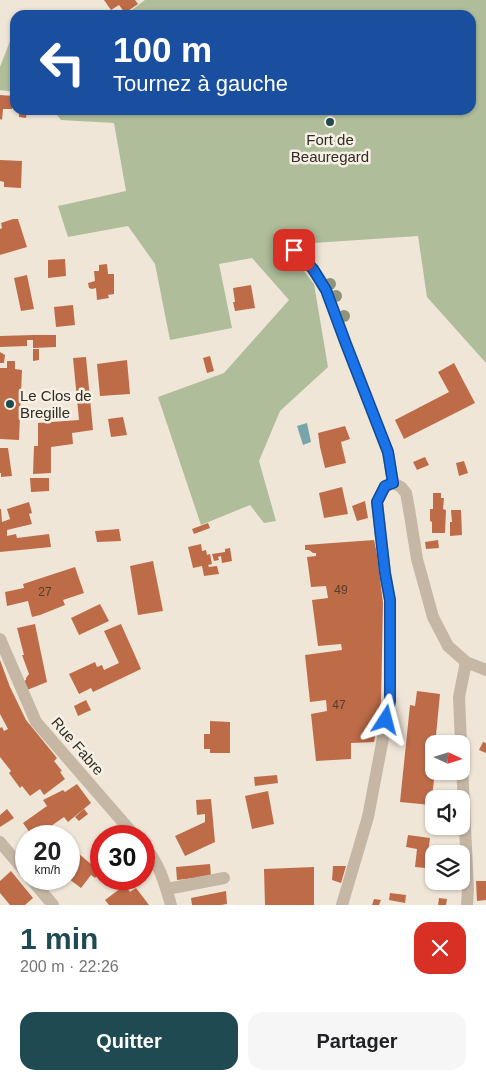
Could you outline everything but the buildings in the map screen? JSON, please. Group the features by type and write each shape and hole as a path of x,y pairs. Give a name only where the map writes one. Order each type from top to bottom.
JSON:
{"street":[{"path":"294,250 313,269 326,290 388,452 393,483"},
{"path":"342,905 368,817 390,701 390,600 377,502 385,486 393,483 401,487 406,493 417,559 433,617 448,646 466,662 486,670"},
{"name":"Rue Fabre","path":"0,639 36,722 125,825"},
{"path":"461,735 459,697 466,662"},
{"path":"463,780 468,889 467,905"},
{"path":"0,842 15,860"},
{"path":"155,862 171,905"},
{"path":"167,890 224,878"},
{"path":"40,890 53,905"}],"green space":[{"path":"145,0 486,0 486,363 427,297 418,236 284,245 314,284 328,367 280,411 259,461 276,521 264,523 250,505 201,525 158,397 224,373 289,300 252,258 219,264 232,328 170,340 155,264 128,226 68,237 58,206 126,191 114,123 61,120 57,115 476,115 476,10 132,10"},
{"path":"10,41 10,91 0,90 0,67"}],"water":[{"path":"307,423 311,442 303,445 297,426"}],"place":[{"name":"Fort de Beauregard","path":"330,122"},
{"name":"Le Clos de Bregille","path":"10,404"}],"route":[{"path":"294,250 313,269 326,290 388,452 393,483 385,486 377,502 390,600 390,701 386,720"}]}
